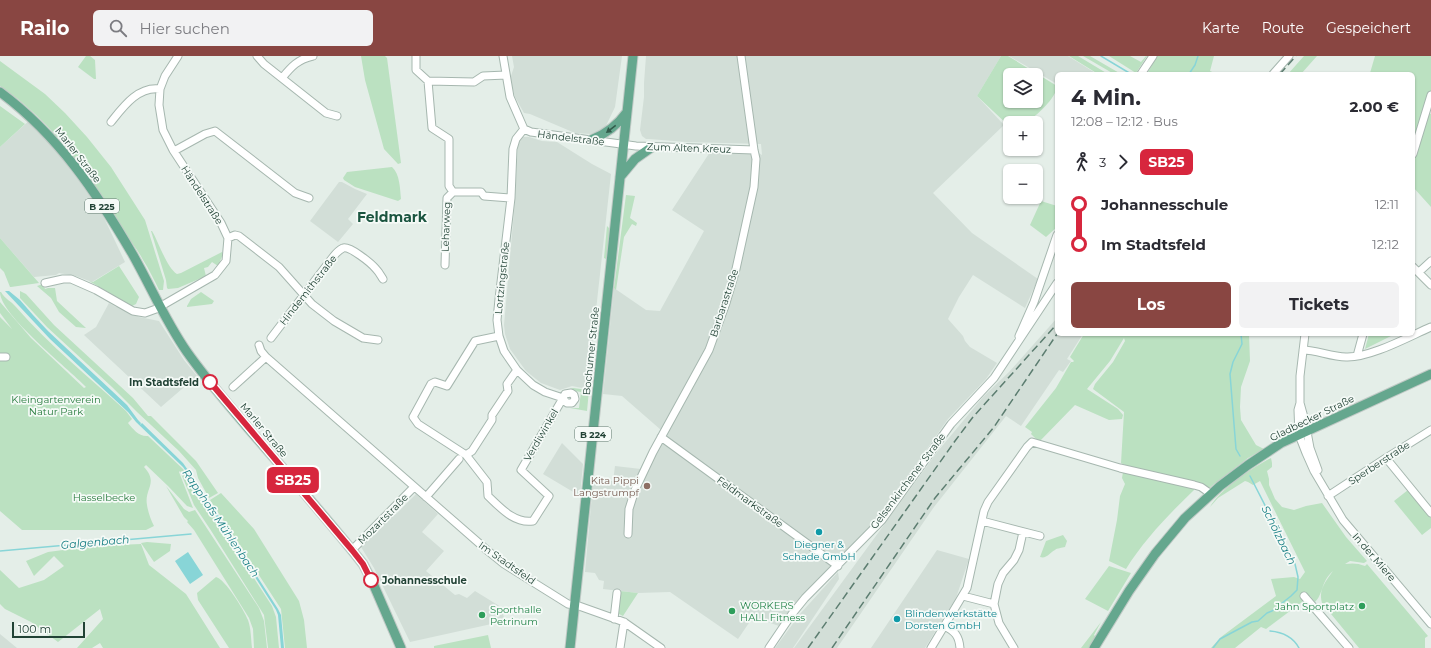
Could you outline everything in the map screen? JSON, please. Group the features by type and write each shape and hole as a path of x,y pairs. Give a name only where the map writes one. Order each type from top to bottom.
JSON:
{"main road":[{"name":"Bochumer Straße","path":"570,648 633,56"},
{"name":"Marler Straße","path":"0,92 32,118 66,154 88,184 132,254 187,352 211,383 363,564 401,648"},
{"path":"591,140 600,137 614,128 628,111"},
{"path":"620,177 635,159 652,147"},
{"name":"Gladbecker Straße","path":"1094,648 1129,591 1150,561 1186,518 1211,494 1248,465 1281,443 1431,374"}],"street":[{"name":"Händelstraße","path":"178,56 169,69 160,89 159,105 163,130 174,151 221,223 228,238"},
{"path":"257,56 264,64 326,113 337,116"},
{"path":"282,78 298,61 305,57 313,56"},
{"path":"416,56 416,70 428,81 474,82 482,76 506,75"},
{"name":"Händelstraße","path":"503,56 510,97 524,129 536,134 624,145"},
{"name":"Barbarastraße","path":"628,534 629,509 635,490 642,473 709,350 726,303 736,269 754,187 756,159 741,56"},
{"path":"1142,72 1153,56"},
{"path":"1275,72 1289,56"},
{"name":"Leharweg","path":"428,81 432,128 449,139 449,186 453,192"},
{"path":"112,122 123,107 138,93 152,88 160,89"},
{"path":"1415,147 1431,95"},
{"name":"Lortzingstraße","path":"524,129 513,143 511,198 497,320 499,336 504,351 517,370 533,386 563,398"},
{"path":"174,151 205,134 215,131 295,193 309,198"},
{"name":"Zum Alten Kreuz","path":"624,145 754,150"},
{"name":"Leharweg","path":"445,265 447,198 453,192 480,192 484,196 511,198"},
{"path":"45,283 63,279 76,281 96,290 133,311 145,313 215,276 226,261 228,238 235,235 245,240 279,267 312,304 334,322 363,338 378,340"},
{"name":"Gelsenkirchener Straße","path":"1014,349 1034,302 1055,241"},
{"name":"Hindemithstraße","path":"271,338 337,252 342,248 348,248 354,251 376,269 383,279"},
{"path":"1419,272 1431,261"},
{"path":"1415,268 1431,285"},
{"name":"Gelsenkirchener Straße","path":"769,648 792,614 805,598 882,520 951,424 994,378 1055,286"},
{"path":"1415,334 1431,327"},
{"path":"499,336 475,340 447,386 435,382 431,384 413,417 418,424 466,455 472,451 492,420 492,415 508,391 507,384 517,370"},
{"name":"In der Miere","path":"1305,336 1300,403 1298,410 1299,435 1314,471 1350,530 1431,624"},
{"path":"1357,356 1362,336"},
{"path":"1303,350 1339,357 1357,356 1370,353 1410,336"},
{"name":"Im Stadtsfeld","path":"259,344 266,357 504,564 568,604 579,606 624,622 661,648"},
{"path":"233,387 266,357"},
{"name":"Verdiwinkel","path":"466,455 487,482 488,496 518,520 527,522 533,521 549,496 521,470 563,398"},
{"name":"In der Miere","path":"1300,403 1308,431 1310,448 1323,486"},
{"name":"Sperberstraße","path":"1328,496 1431,430"},
{"name":"Feldmarkstraße","path":"662,437 838,566"},
{"path":"930,648 963,596 970,579 982,521 990,498 1032,442 1120,468 1201,487 1211,494"},
{"path":"1386,458 1431,513"},
{"path":"426,497 459,459"},
{"name":"Mozartstraße","path":"352,550 414,487"},
{"path":"982,521 1040,536"},
{"path":"1014,648 1000,623 994,604 998,584 1003,573 1014,560 1019,550 1024,532"},
{"path":"614,619 617,593"},
{"path":"963,596 994,604"},
{"path":"1304,596 1349,648"},
{"path":"620,648 624,622"},
{"path":"944,626 956,634 960,648"}],"shaded area":[{"path":"512,56 622,56 615,107 604,130 591,134 575,133 530,114 524,113 515,97 510,79 514,67"},
{"path":"646,56 1001,56 977,96 1003,124 1003,126 933,193 972,233 1038,279 1025,308 973,275 959,297 948,319 963,336 970,347 997,363 986,379 948,419 878,518 798,600 779,626 753,617 738,639 670,592 638,593 603,589 604,581 599,580 595,573 585,572 593,484 610,484 611,481 613,481 615,466 641,469 661,430 622,396 603,394 614,288 646,310 660,311 704,231 672,210 712,149 754,150 762,155 761,144 686,142 646,139 642,136 640,130"},
{"path":"1009,56 1068,56 1094,72 1055,72 1055,83 1043,76 1043,68 1030,68"},
{"path":"32,118 88,184 125,262 92,282 76,276 59,273 56,275 34,277 0,238 0,147"},
{"path":"522,137 557,142 611,174 588,383 582,388 572,386 560,390 541,383 526,371 510,349 505,334 504,325 515,200 518,144"},
{"path":"339,182 367,194 348,219 353,224 338,242 310,221"},
{"path":"109,303 116,307 119,306 139,317 159,321 184,360 197,376 161,407 84,335 96,327"},
{"path":"1055,320 1055,336 1082,336 1067,359 1071,361 1063,372 1059,370 1021,426 1006,416 934,507 837,648 794,648 938,451 983,397 1009,372"},
{"path":"562,443 583,464 580,496 543,474"},
{"path":"416,494 438,514 422,532 444,551 426,571 455,595 459,594 467,598 475,591 501,607 505,621 410,642 374,568 361,547 390,516 396,514"},
{"path":"937,550 969,559 956,598 925,648 871,648"},
{"path":"838,572 839,579 793,648 775,648 800,614"},
{"path":"0,634 17,648 0,648"}],"green space":[{"path":"86,56 90,56 95,60 96,79 78,67"},
{"path":"361,56 385,56 387,58 401,163 398,164 384,149 365,80"},
{"path":"1001,56 1008,56 1028,68 1003,68 1003,108 1043,108 1035,116 1003,116 1003,120 977,96"},
{"path":"1069,56 1078,56 1105,72 1095,72"},
{"path":"1083,56 1090,56 1118,72 1111,72"},
{"path":"1109,56 1130,56 1141,62 1147,56 1137,72"},
{"path":"1157,56 1214,56 1210,71 1212,72 1148,72"},
{"path":"1304,56 1317,56 1303,72 1290,72"},
{"path":"1375,56 1431,56 1431,91 1415,138 1415,72 1370,72"},
{"path":"0,61 45,94 65,113 111,167 145,220 164,281 163,290 159,290 139,253 85,171 70,152 38,116 0,86"},
{"path":"1043,77 1055,85 1054,96 1043,108"},
{"path":"0,106 25,124 0,147"},
{"path":"1429,113 1431,114 1431,207 1415,189 1415,158"},
{"path":"392,167 397,174 399,182 401,199 398,201 355,187 343,178 347,172"},
{"path":"626,195 635,196 630,218 637,223 636,226 632,224 624,237 616,290 614,288"},
{"path":"1043,202 1055,205 1055,229 1046,237 1030,225 1040,204 1043,204"},
{"path":"607,226 611,230 608,258 606,259 604,258"},
{"path":"151,231 173,271 177,274 222,252 223,254 218,266 212,262 208,267 204,268 206,276 178,288 168,289"},
{"path":"0,238 39,283 10,287 4,272 0,268"},
{"path":"119,266 139,297 136,304 132,306 89,281 93,282"},
{"path":"43,284 45,289 55,288 57,301 86,328 76,327 59,312 51,298 37,286"},
{"path":"20,291 26,294 54,325 133,398 148,416 151,416 196,461 218,493 209,498 198,478 196,470 179,451 47,327 20,298"},
{"path":"0,292 56,348 126,411 132,419 128,423 134,430 139,434 148,436 183,469 272,606 276,617 279,648 268,648 264,615 194,505 180,471 179,472 193,508 187,506 146,465 144,467 150,477 151,482 147,495 147,505 154,526 146,530 22,530 0,511 0,317 12,329 0,313 0,302 31,338 84,388 86,387 22,327 3,302"},
{"path":"201,292 214,301 212,304 187,307 191,299"},
{"path":"1083,336 1249,336 1250,361 1241,387 1241,420 1256,445 1264,449 1248,458 1209,488 1188,481 1131,468 1121,463 1124,412 1093,389 1095,384 1113,362 1125,341 1124,338 1110,361 1087,389 1118,409 1123,415 1122,419 1109,420 1075,405 1039,442 1031,434 1032,432 1025,427 1056,388 1071,362 1074,361 1070,357"},
{"path":"1368,336 1391,336 1365,349"},
{"path":"573,388 589,390 587,411 570,408 579,408 581,392 568,390"},
{"path":"1271,458 1272,467 1267,471 1269,485 1275,499 1282,507 1294,510 1322,503 1346,537 1367,561 1364,563 1350,561 1345,564 1360,564 1365,566 1367,564 1428,636 1425,638 1425,648 1359,648 1322,603 1322,590 1325,582 1333,571 1326,579 1324,583 1320,596 1315,602 1310,596 1266,629 1261,627 1235,648 1211,648 1221,637 1276,596 1271,579 1294,577 1300,579 1305,572 1260,481 1253,485 1245,481 1218,498 1210,507 1214,500 1229,486 1255,467"},
{"path":"1123,472 1194,487 1194,490 1166,518 1149,538 1126,569 1109,561 1120,496 1125,484 1122,478"},
{"path":"166,486 184,509 189,512 195,510 259,608 264,621 267,648 254,648 253,629 249,618 194,530 187,522 188,521 184,517"},
{"path":"1408,490 1431,518 1431,528 1422,535 1394,501"},
{"path":"221,493 254,529 299,601 304,620 307,648 285,648 281,609 210,500"},
{"path":"1063,535 1067,541 1065,547 1056,549 1044,557 1040,557 1046,541"},
{"path":"141,543 171,544 170,551 154,562"},
{"path":"141,544 149,565 186,594 220,648 103,648 100,643 92,648 77,648 103,619 100,609 58,642 31,622 5,609 0,604 0,570 19,588 44,580 64,566 54,556 34,576 26,561 48,552 93,546"},
{"path":"1109,566 1131,573 1108,611 1085,599"},
{"path":"216,577 220,579 229,589 246,615 250,626 252,648 229,648 198,600 197,593"},
{"path":"620,591 638,593 623,616 617,613"},
{"path":"1101,622 1094,635 1096,637 1089,648 1081,648"},
{"path":"488,635 491,648 434,648 434,646"}],"water":[{"path":"5,291 9,291 20,300 48,331 127,405 141,423 140,425 142,423 183,463 208,499 206,500 183,467 136,422 128,412 50,339"},
{"name":"Rapphofs Mühlenbach","path":"209,501 278,609 281,615 284,648 281,648 278,615 276,610 207,502"},
{"path":"188,552 203,575 190,584 175,561"}],"waterway":[{"name":"Schölzbach","path":"1101,56 1128,72"},
{"name":"Schölzbach","path":"1190,72 1198,56"},
{"name":"Schölzbach","path":"1240,456 1236,449 1230,374 1233,362 1242,344 1241,336"},
{"name":"Schölzbach","path":"1213,648 1220,639 1252,622 1258,621 1297,590 1298,577 1295,564 1250,476"},
{"name":"Galgenbach","path":"0,551 191,534"},
{"path":"1270,631 1287,636 1294,641 1299,648"}],"railway":[{"path":"1282,72 1296,56"},
{"path":"808,648 973,417 1055,326"},
{"path":"832,648 935,498 994,427 1056,336"}],"bus line":[{"name":"SB25","path":"210,382 352,550 363,564 371,580"}],"place":[{"name":"Im Stadtsfeld","path":"210,382"},
{"name":"Kita Pippi Langstrumpf","path":"647,486"},
{"name":"Diegner & Schade GmbH","path":"819,532"},
{"name":"Johannesschule","path":"371,580"},
{"name":"Jahn Sportplatz","path":"1362,606"},
{"name":"WORKERS HALL Fitness","path":"732,611"},
{"name":"Sporthalle Petrinum","path":"482,615"},
{"name":"Blindenwerkstätte Dorsten GmbH","path":"897,619"}],"district":[{"name":"Feldmark","path":"392,217"}],"park label":[{"name":"Kleingartenverein Natur Park","path":"56,404"},
{"name":"Hasselbecke","path":"104,497"}]}
